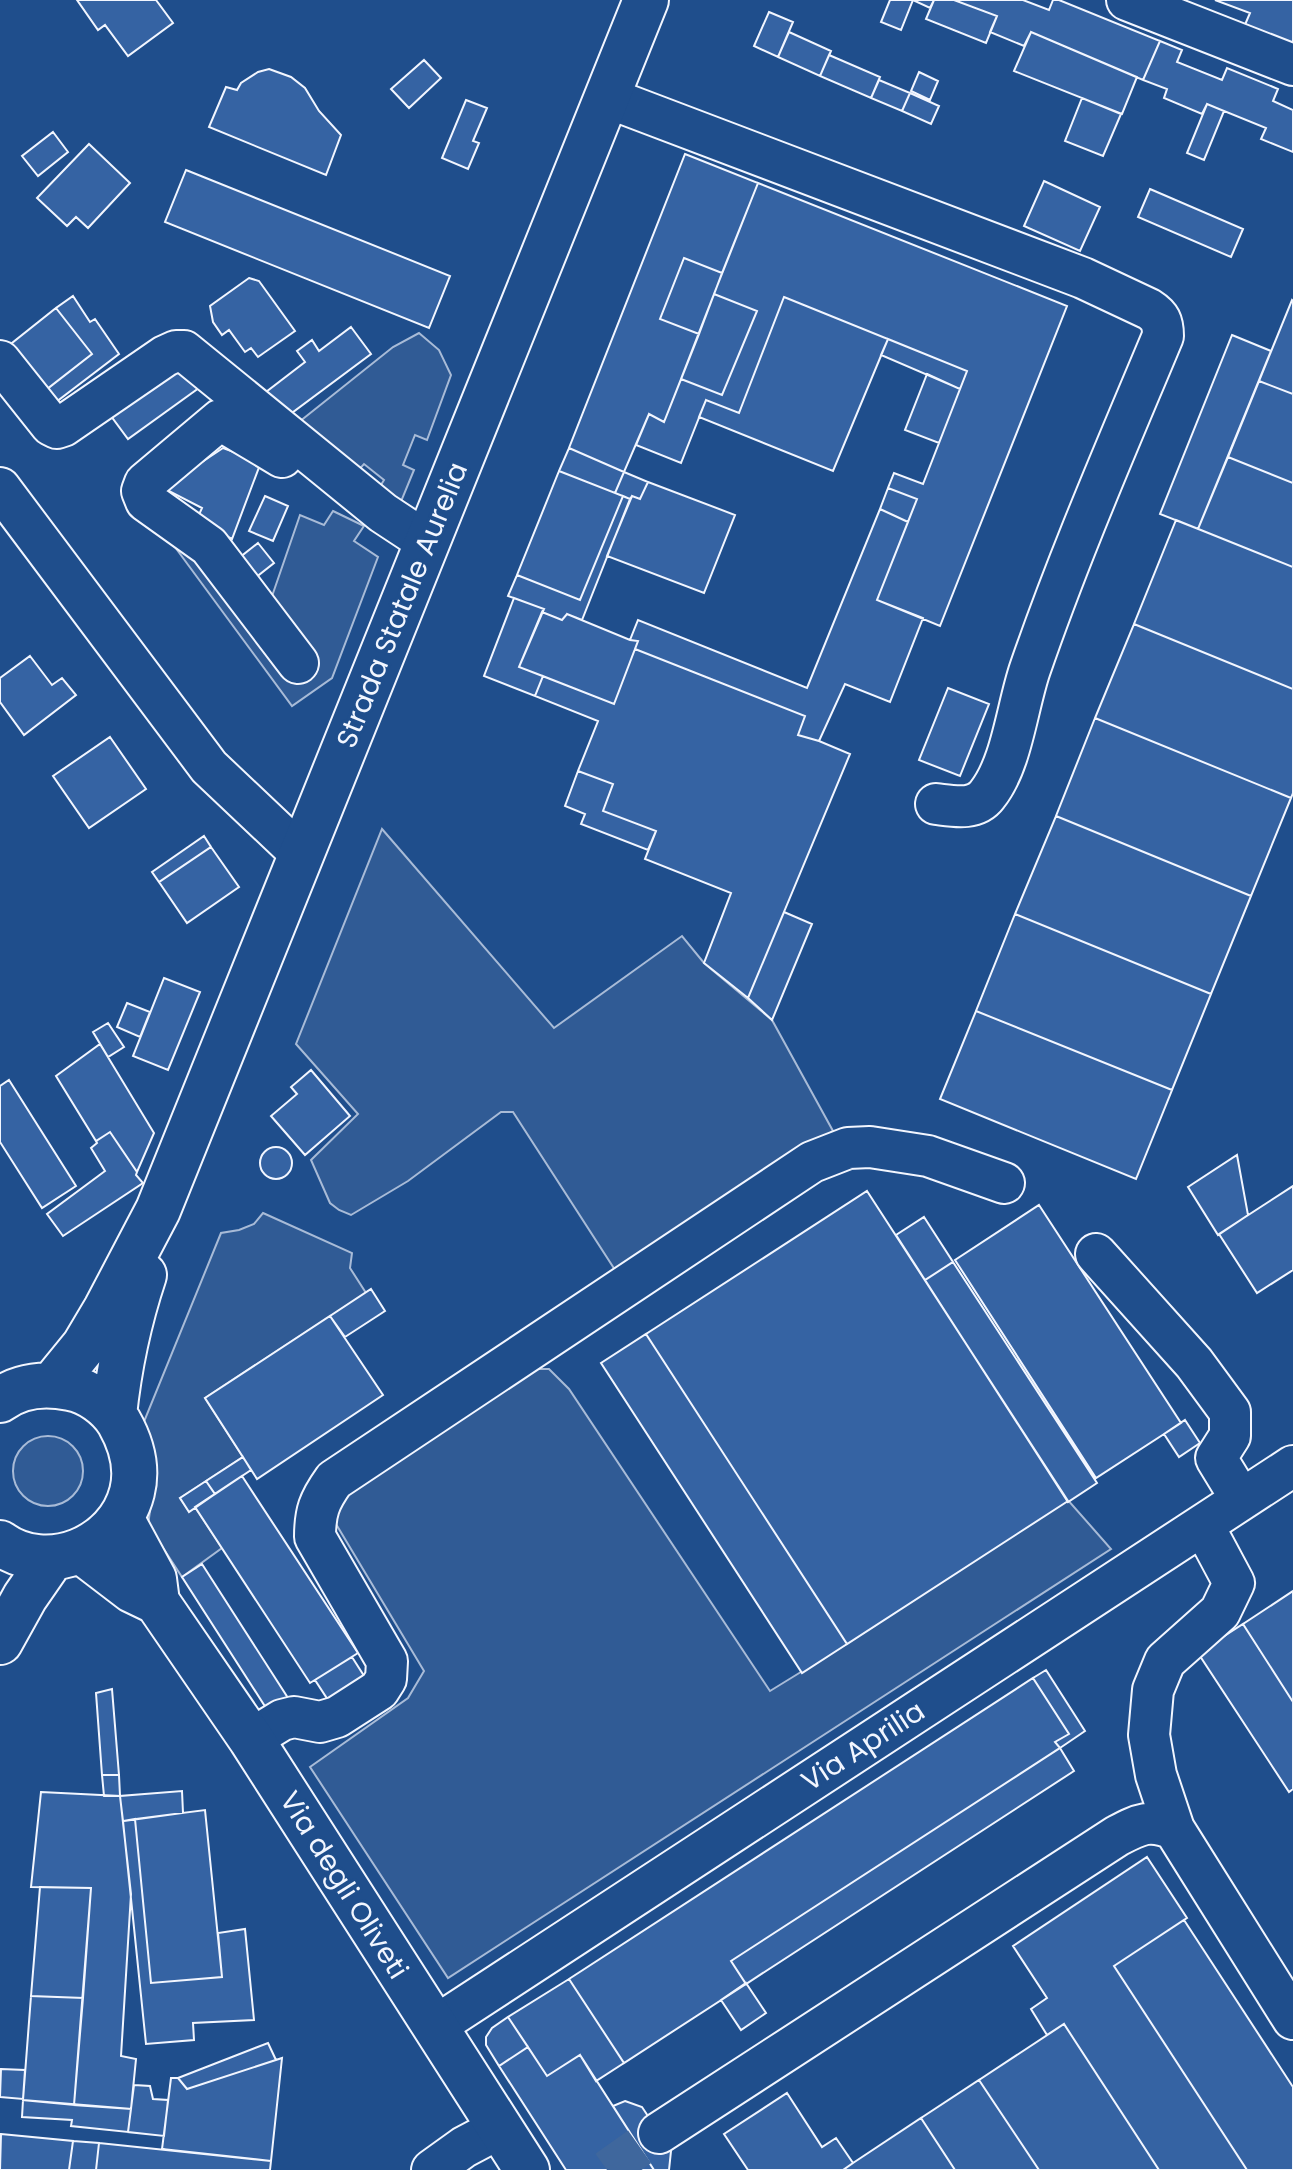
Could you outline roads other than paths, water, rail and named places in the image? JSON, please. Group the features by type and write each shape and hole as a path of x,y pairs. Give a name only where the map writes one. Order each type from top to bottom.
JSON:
{"main road":[{"name":"Strada Statale Aurelia","path":"53,1384 84,1346 158,1210 606,97 639,8"},
{"name":"Strada Statale Aurelia","path":"114,1415 118,1378 158,1210"},
{"path":"0,1400 30,1387 53,1384 76,1389 97,1400 114,1415 128,1438 134,1465 132,1493 121,1518 104,1537 66,1554 29,1556 0,1543"},
{"name":"Via degli Oliveti","path":"121,1518 154,1579 157,1602 251,1739 527,2170"},
{"name":"Via degli Oliveti","path":"66,1554 157,1602"},
{"path":"0,1642 25,1597 66,1554"}],"street":[{"path":"1127,0 1293,65"},
{"path":"606,97 1083,278 1158,315 1163,325 1163,336 1071,558 1029,672 1005,760 988,794 980,802 959,807 936,804"},
{"path":"0,361 51,425 57,428 165,356 184,351 383,513 427,542"},
{"path":"298,663 209,546 146,501 142,491 145,483 220,420 279,455 350,513"},
{"path":"0,488 209,767 302,855"},
{"path":"251,1739 282,1720 294,1717 320,1722 337,1717 379,1690 386,1679 387,1661 315,1537 315,1517 322,1497 334,1480 812,1162 848,1148 870,1147 928,1156 1004,1183"},
{"path":"1096,1254 1194,1363 1230,1412 1230,1436 1216,1458 1241,1499"},
{"name":"Via Aprilia","path":"434,2027 1293,1466"},
{"path":"1203,1525 1234,1583 1220,1612 1165,1661 1153,1690 1149,1735 1156,1775 1174,1829 1293,2019"},
{"path":"659,2133 1117,1836 1139,1824 1157,1822 1174,1829"},
{"path":"432,2170 464,2147 500,2128"}],"tunnel":[{"path":"607,2170 659,2133"}]}
